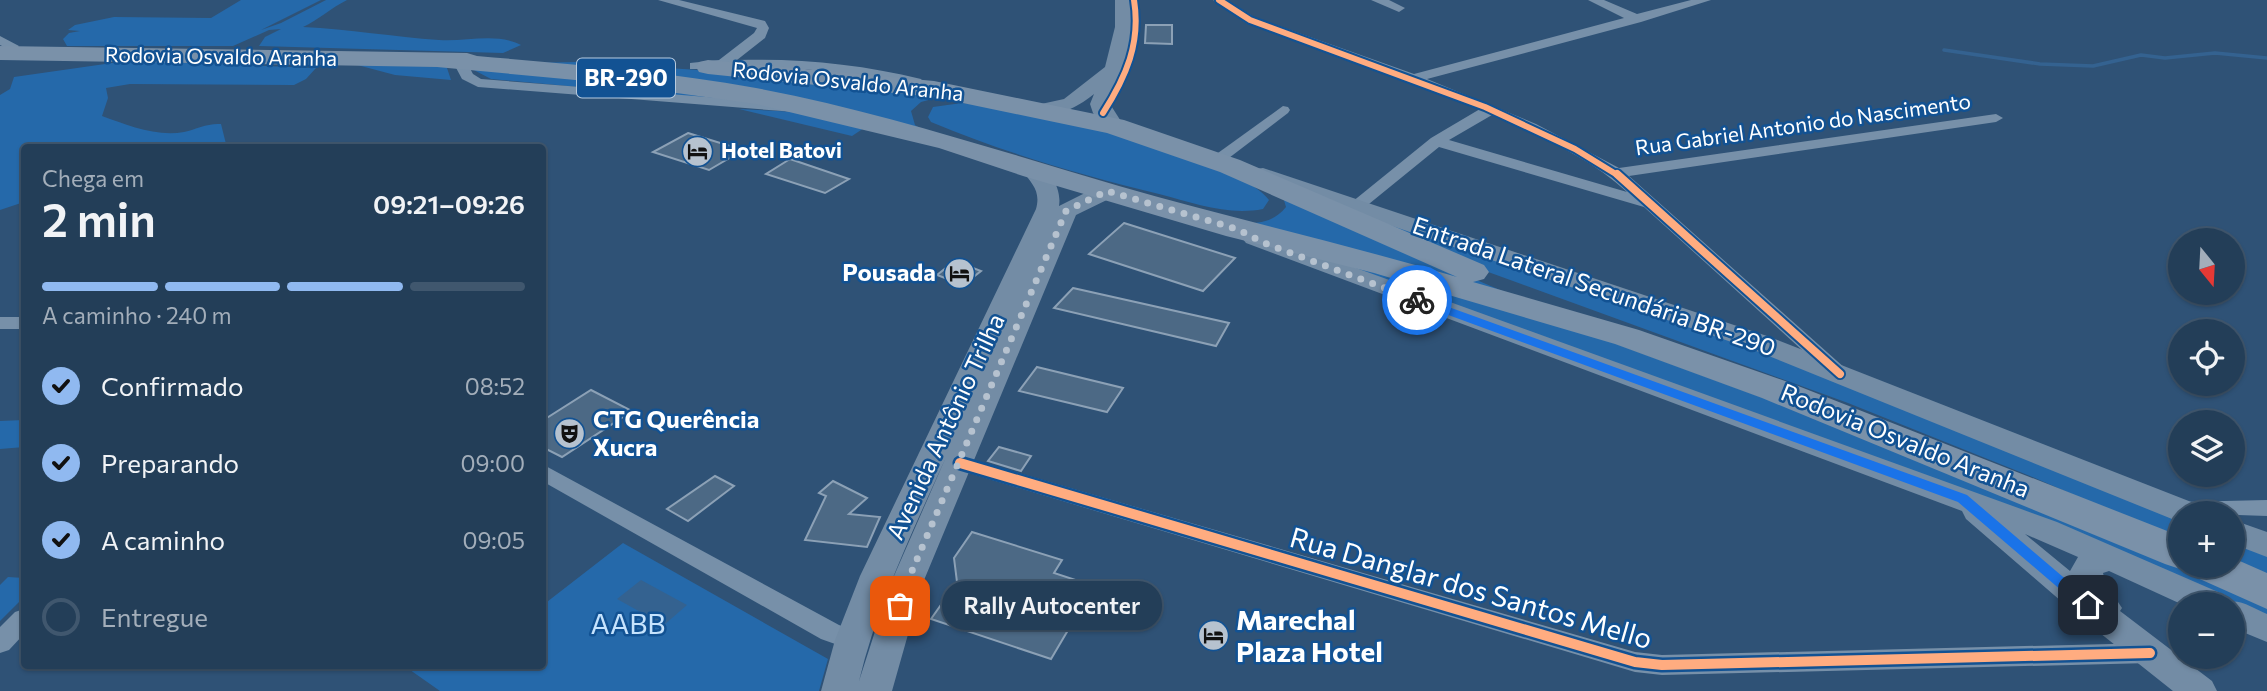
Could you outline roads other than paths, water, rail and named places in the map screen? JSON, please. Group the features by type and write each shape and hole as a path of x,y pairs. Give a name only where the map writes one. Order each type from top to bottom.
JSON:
{"highway":[{"name":"Rodovia Osvaldo Aranha","path":"2,49 452,62 580,60 695,66 934,89 1114,126 1223,163 1627,337"},
{"path":"310,58 391,77 478,83"},
{"name":"Rodovia Osvaldo Aranha","path":"452,62 597,74 756,96 948,142 1033,170 1237,229 1385,266 1627,337 1787,394 2168,548"},
{"name":"BR-290","path":"948,142 919,120 920,110 941,101 979,97"},
{"name":"BR-290","path":"1194,216 1247,217 1270,211 1276,207 1279,198 1265,181"},
{"path":"2236,578 2267,592"}],"main road":[{"path":"1114,126 1103,113 1100,104 1125,30 1123,0"},
{"path":"1039,110 1063,107 1079,99 1113,68"},
{"name":"Entrada Lateral Secundária BR-290","path":"1223,163 1358,205 1758,342 2168,504"},
{"path":"1033,170 1047,185 1050,199 1057,210 1107,191"},
{"name":"Avenida Antônio Trilha","path":"874,691 906,585 960,463 1057,210"},
{"name":"Avenida Antônio Trilha","path":"839,691 852,640 876,576 1057,210"},
{"path":"1237,229 1264,243 1349,275 1963,499 2113,558 2187,592"},
{"path":"1963,499 2199,691"},
{"path":"2245,536 2267,545"},
{"path":"2113,558 2091,564 2086,570 2086,578 2099,601 2138,643"},
{"path":"2245,619 2267,629"}],"street":[{"path":"664,0 760,24 763,28 760,35 723,63"},
{"path":"1219,0 1250,20 1489,110 1566,144 1616,173 1840,374"},
{"path":"1377,0 1399,8"},
{"path":"1594,0 1637,19"},
{"path":"1411,79 1705,0"},
{"path":"452,62 478,83 807,109"},
{"path":"695,66 723,63 848,70 915,82 934,89"},
{"path":"1223,163 1283,110"},
{"path":"1358,205 1436,141 1489,110"},
{"name":"Rua Gabriel Antonio do Nascimento","path":"1616,173 1996,118"},
{"path":"1436,141 1650,203"},
{"path":"1758,342 1779,339 1785,330 1781,321"},
{"path":"0,323 21,323"},
{"name":"Rua Danglar dos Santos Mello","path":"960,463 1635,662 1662,665 2138,643"},
{"path":"546,473 830,632 852,640"},
{"path":"2245,509 2267,508"},
{"path":"0,643 21,622"}],"waterway":[{"path":"1944,50 2040,64 2093,66 2141,55 2165,58 2215,53 2267,58"}],"place":[{"name":"Hotel Batovi","path":"698,151"},
{"name":"Pousada","path":"959,273"},
{"name":"CTG Querência Xucra","path":"570,434"},
{"name":"Rally Autocenter","path":"900,606"},
{"name":"Marechal Plaza Hotel","path":"1213,636"}],"park label":[{"name":"AABB","path":"628,624"}]}
